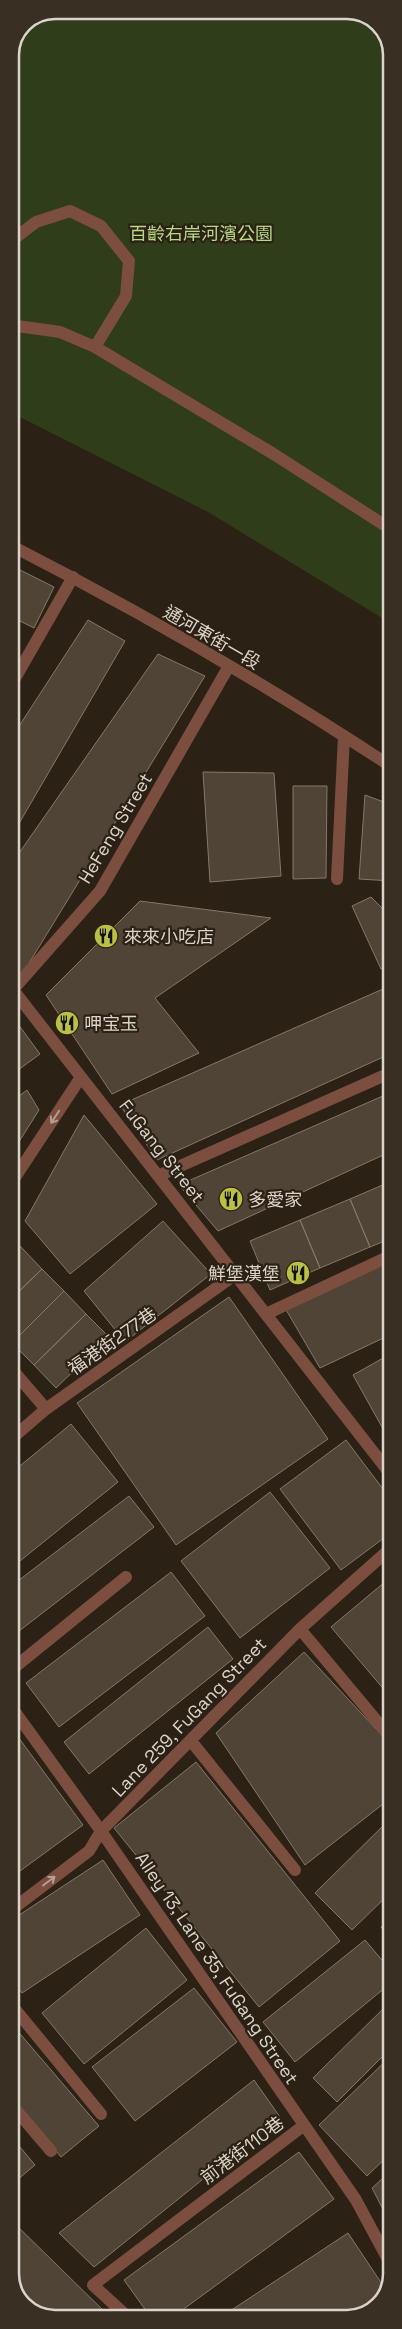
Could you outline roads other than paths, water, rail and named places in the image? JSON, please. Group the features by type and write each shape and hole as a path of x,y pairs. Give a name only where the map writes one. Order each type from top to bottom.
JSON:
{"street":[{"path":"19,235 36,222 70,211 101,226 129,261 126,296 95,347"},
{"path":"19,326 60,332 95,347 272,453 383,524"},
{"name":"通河東街一段","path":"19,550 73,577 229,666 383,761"},
{"path":"19,671 73,577"},
{"name":"HeFeng Street","path":"19,984 100,892 229,666"},
{"path":"336,879 344,736"},
{"name":"FuGang Street","path":"19,1001 160,1175 383,1464"},
{"path":"19,1171 81,1076"},
{"path":"160,1175 383,1076"},
{"path":"266,1314 383,1259"},
{"name":"福港街277巷","path":"19,1432 46,1409 236,1274"},
{"path":"19,1378 46,1409"},
{"name":"Lane 259, FuGang Street","path":"19,1904 89,1851 101,1831 300,1629 383,1555"},
{"path":"19,1663 126,1577"},
{"path":"300,1629 383,1728"},
{"name":"Alley 13, Lane 35, FuGang Street","path":"19,1717 101,1831 303,2126"},
{"path":"191,1741 295,1870"},
{"path":"19,2014 102,2114"},
{"path":"19,2114 51,2151"},
{"name":"前港街110巷","path":"120,2310 93,2285 303,2126 356,2200 383,2250"}],"place":[{"name":"來來小吃店","path":"106,936"},
{"name":"呷宝玉","path":"67,1023"},
{"name":"多愛家","path":"231,1199"},
{"name":"鮮堡漢堡","path":"298,1273"}],"park label":[{"name":"百齡右岸河濱公園","path":"201,233"}]}
